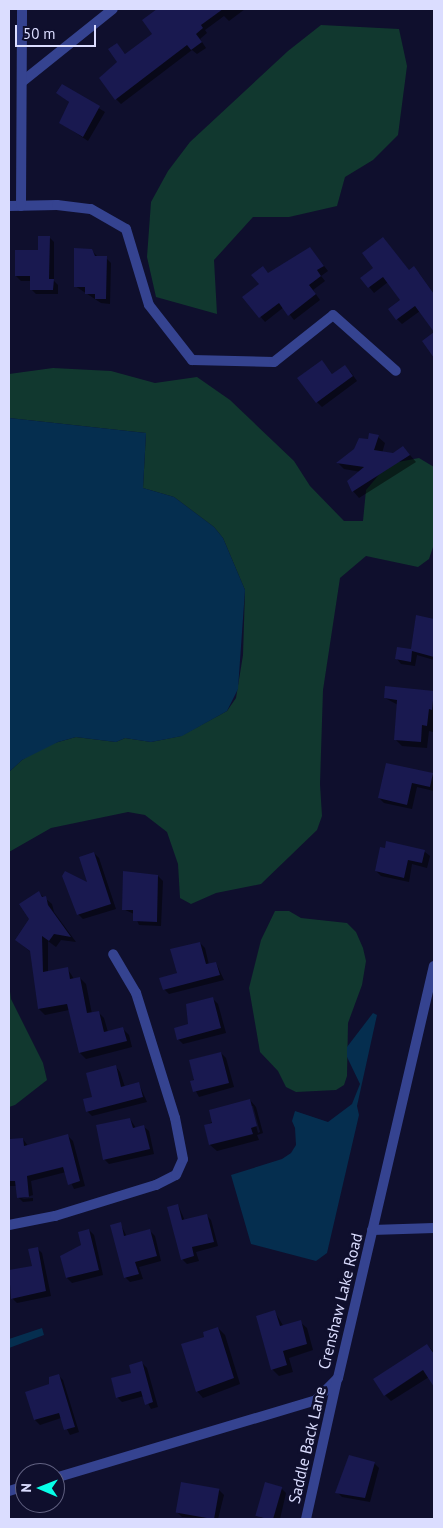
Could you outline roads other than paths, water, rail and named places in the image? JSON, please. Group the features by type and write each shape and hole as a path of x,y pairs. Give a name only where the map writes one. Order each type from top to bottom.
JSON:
{"street":[{"path":"21,206 22,9"},
{"path":"23,81 113,9"},
{"path":"9,206 91,208 126,229 149,305 192,360 274,362 332,315 396,371"},
{"path":"9,1225 55,1216 156,1185 176,1175 183,1159 174,1118 136,993 113,954"},
{"name":"Crenshaw Lake Road","path":"65,1475 316,1400 338,1378 434,966"},
{"path":"372,1230 434,1228"},
{"name":"Saddle Back Lane","path":"306,1519 338,1378"}],"water":[{"path":"9,418 146,433 143,488 174,497 214,527 223,538 245,590 238,689 227,711 182,736 151,742 125,738 116,742 76,737 58,742 22,760 9,772"},
{"path":"373,1013 377,1015 357,1106 359,1115 327,1253 316,1261 251,1244 231,1175 282,1159 291,1153 296,1145 295,1128 292,1121 295,1111 328,1122 352,1104 360,1084 347,1057 347,1047"},
{"path":"42,1328 44,1335 9,1348 9,1339"}]}
